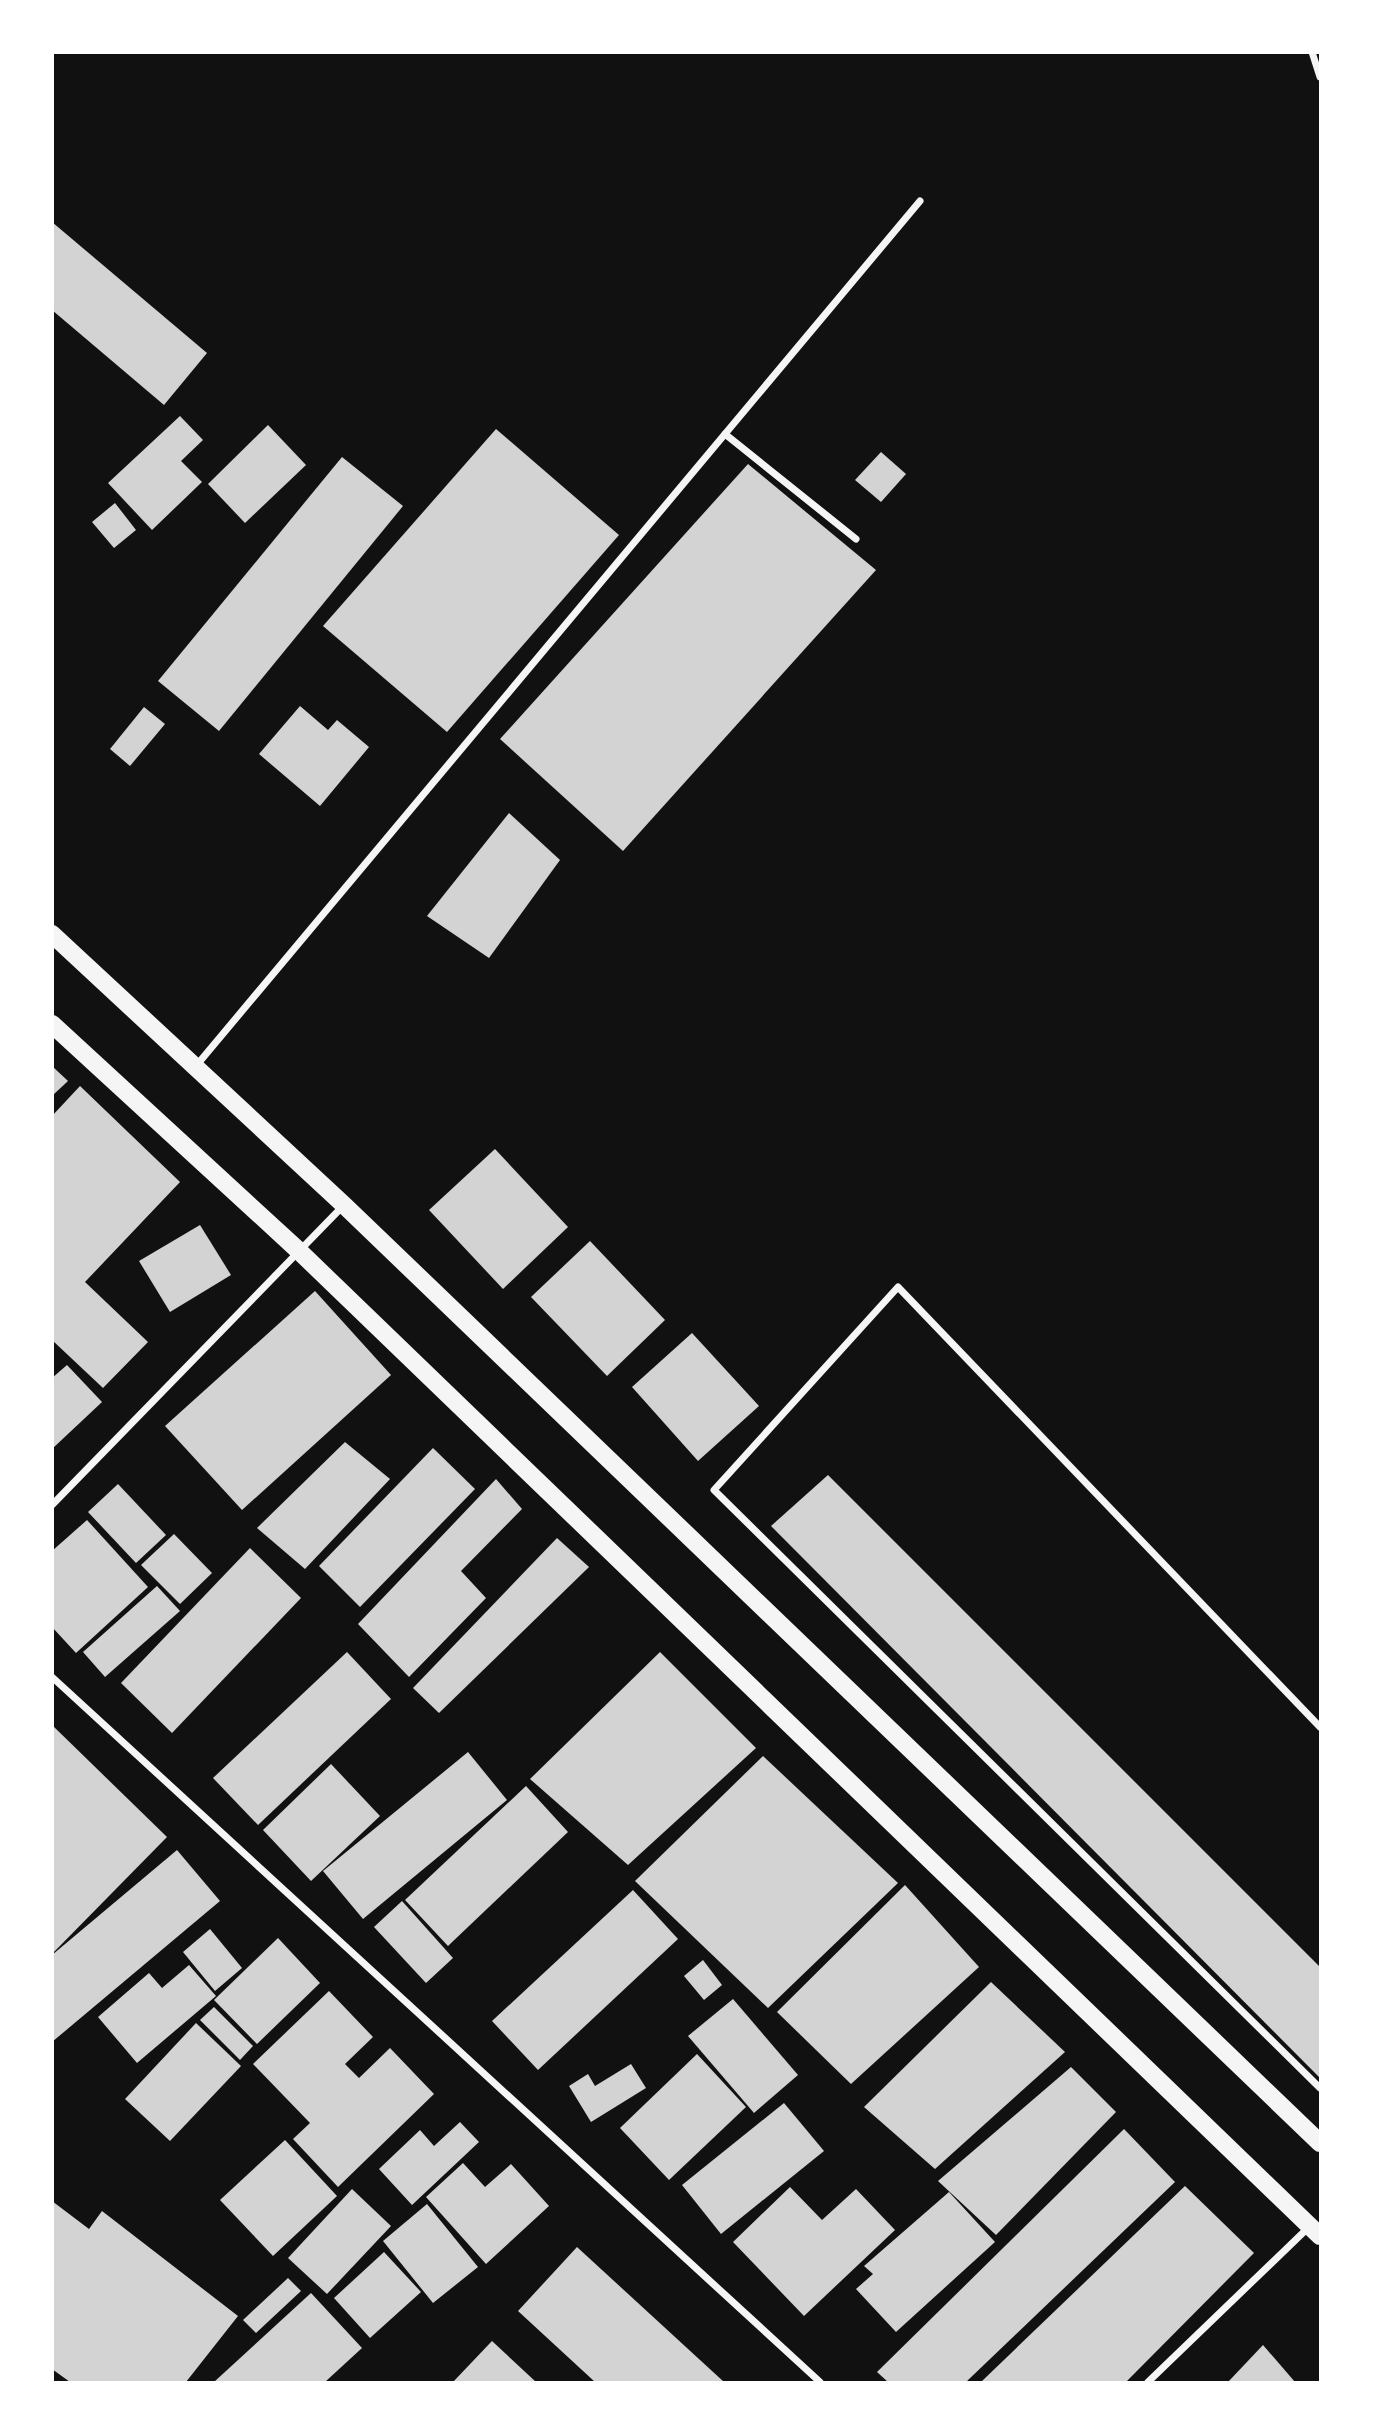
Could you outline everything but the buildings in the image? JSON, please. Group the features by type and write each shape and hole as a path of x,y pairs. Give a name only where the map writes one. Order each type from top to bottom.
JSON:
{"main road":[{"path":"52,934 344,1205 1321,2143"},
{"path":"52,1024 299,1251 1316,2231"}],"street":[{"path":"1312,52 1321,77"},
{"path":"195,1066 919,201"},
{"path":"725,434 856,539"},
{"path":"52,1505 344,1205"},
{"path":"1321,1727 898,1287 714,1490 1321,2088"},
{"path":"52,1677 820,2382"},
{"path":"1148,2382 1316,2231"}]}
